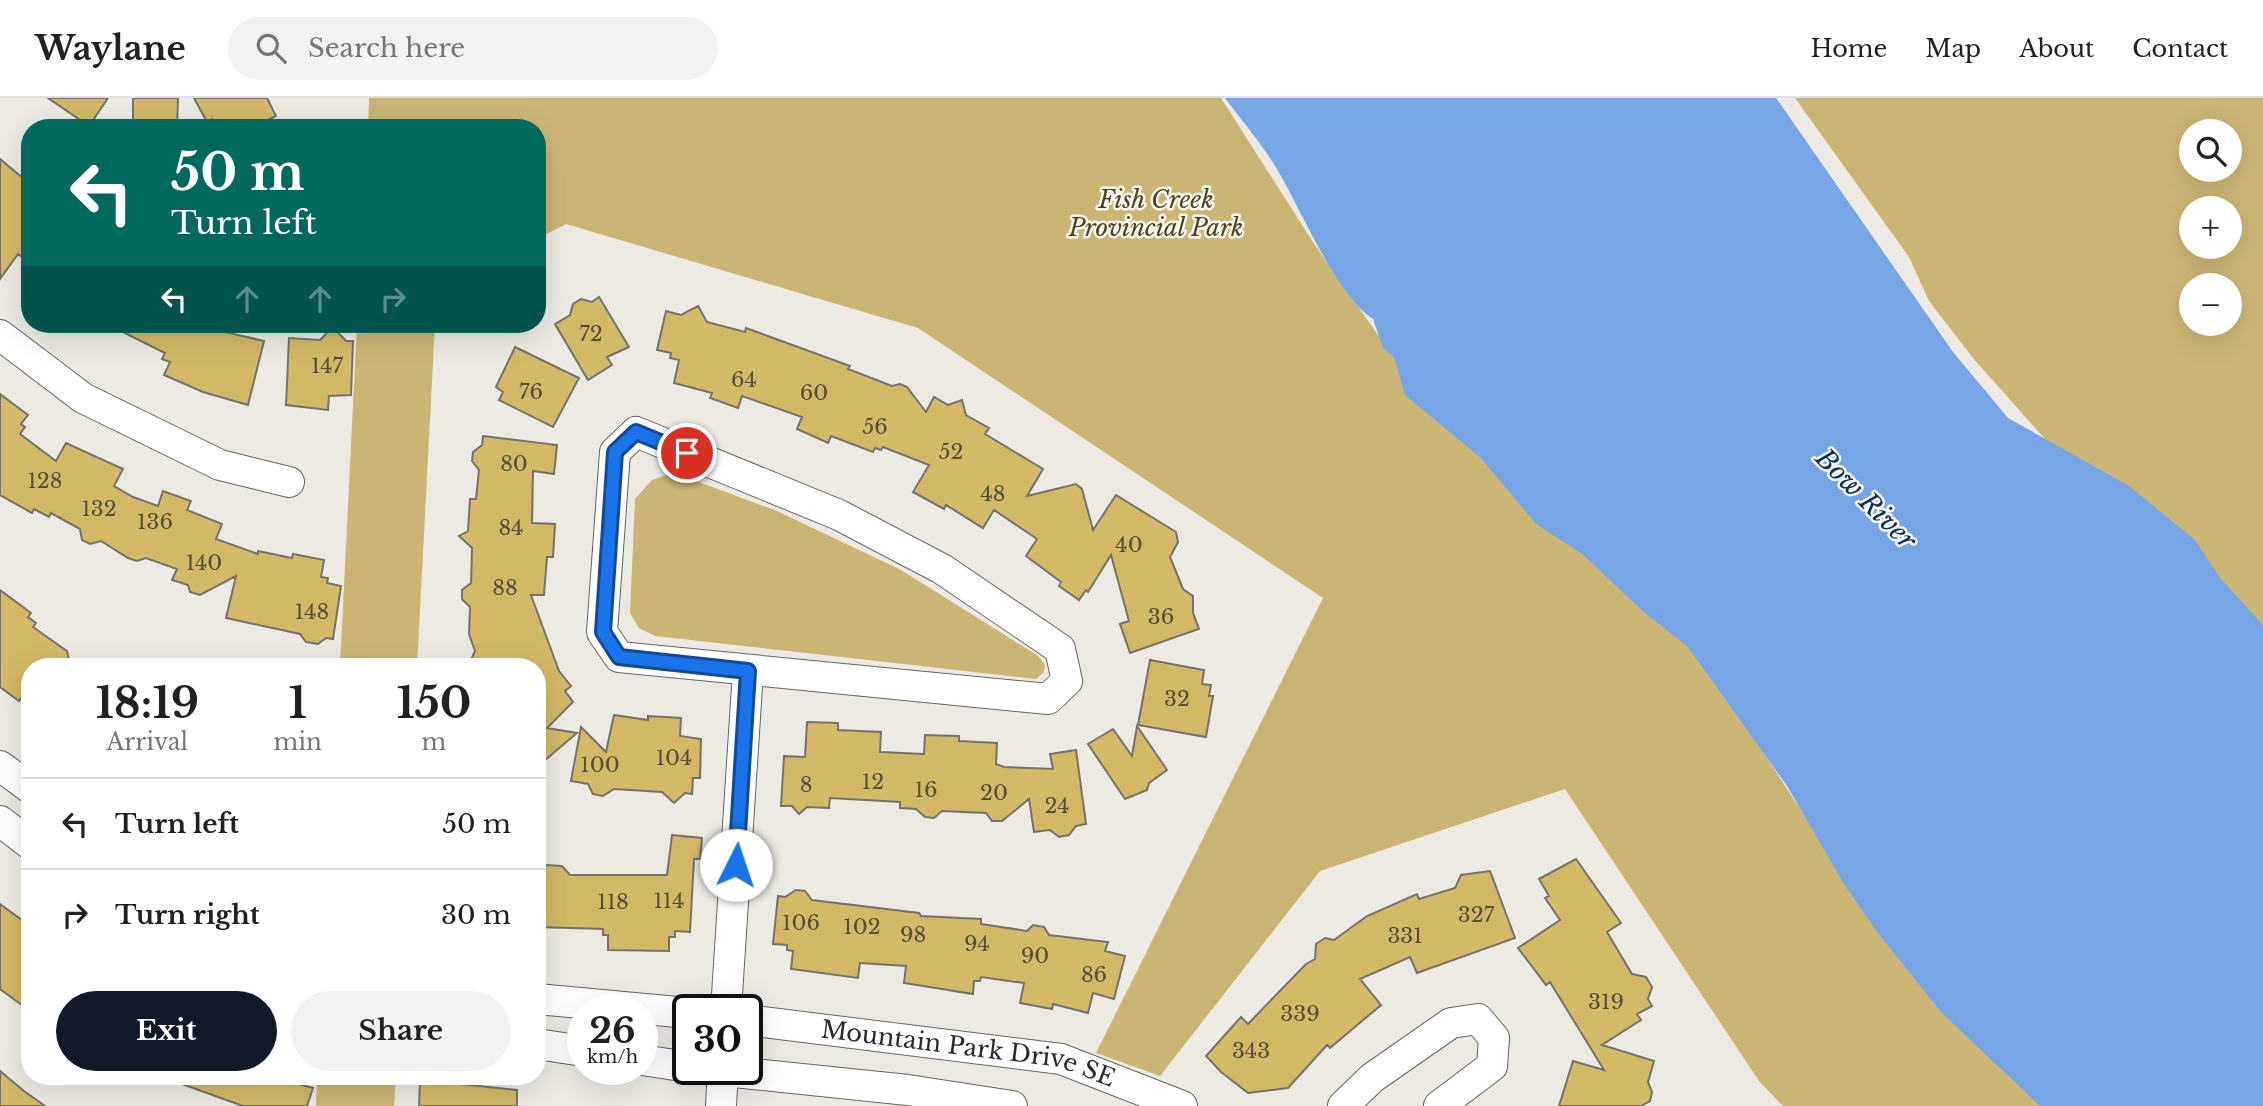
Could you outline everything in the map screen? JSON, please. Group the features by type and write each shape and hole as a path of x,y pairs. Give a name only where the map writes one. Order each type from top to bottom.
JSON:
{"street":[{"path":"0,335 83,398 220,465 289,482"},
{"path":"636,432 839,515 942,569 1060,649 1067,681 1048,699 748,671 619,657 603,632 615,452 636,432"},
{"path":"727,994 748,671"},
{"path":"0,766 21,781"},
{"path":"0,821 21,837"},
{"path":"546,1000 672,1012"},
{"path":"1343,1106 1372,1078 1451,1023 1478,1019 1494,1038 1492,1066 1439,1106"},
{"name":"Mountain Park Drive SE","path":"763,1022 1061,1059 1182,1106"},
{"path":"546,1045 567,1049"},
{"name":"Mountain Park Drive SE","path":"763,1075 908,1090 1012,1106"},
{"path":"719,1085 721,1106"}],"green space":[{"name":"Fish Creek Provincial Park","path":"369,98 1221,98 1311,239 1378,335 1454,424 1701,657 1829,853 2067,1106 1783,1106 1759,1081 1565,789 1320,871 1160,1076 1096,1053 1323,598 918,328 566,224 546,234 546,119 368,119"},
{"path":"1795,98 2263,98 2263,662 2052,447 1973,358 1929,301 1909,257"},
{"path":"357,333 435,333 417,658 340,658"},
{"path":"666,475 680,475 777,511 901,570 1037,655 1045,665 1044,672 1036,679 655,636 639,628 630,613 635,499 652,480"},
{"path":"317,1085 395,1085 394,1106 316,1106"}],"water":[{"name":"Bow River","path":"1225,98 1776,98 1953,352 2008,418 2129,486 2195,540 2221,579 2263,625 2263,1106 2040,1106 1941,1012 1878,933 1844,884 1787,786 1688,647 1645,613 1582,554 1536,524 1481,458 1405,395 1394,357 1383,348 1373,319 1347,293 1334,274 1275,166"}],"building":[{"path":"48,98 108,98 94,119 79,119"},
{"path":"133,98 178,98 177,119 133,119"},
{"path":"194,98 267,98 276,116 270,119 205,119"},
{"path":"0,159 21,176 21,256 18,254 0,279"},
{"path":"599,297 629,347 607,357 612,365 588,380 555,324 570,315 573,304 581,299 592,302"},
{"path":"698,306 707,322 745,332 746,328 850,366 848,369 892,386 900,384 907,387 926,412 934,397 948,405 962,400 966,415 989,428 985,434 1043,469 1027,496 1076,484 1082,489 1093,530 1116,495 1176,532 1178,542 1170,557 1183,589 1193,596 1193,613 1199,629 1130,653 1120,624 1129,621 1111,555 1088,592 1086,590 1079,600 1059,586 1061,582 1026,556 1037,539 994,510 983,528 946,505 944,509 913,492 929,465 883,447 881,450 875,448 873,452 831,436 828,443 797,429 802,417 742,396 738,408 710,398 712,393 674,383 679,360 670,358 671,353 657,350 666,311 681,315"},
{"path":"125,333 230,333 264,341 248,405 203,392 164,375 170,362 162,359 165,353"},
{"path":"327,333 339,333 346,341 353,341 351,395 329,396 328,410 286,405 289,338 320,340"},
{"path":"515,347 579,378 553,427 499,400 503,392 496,387"},
{"path":"0,394 28,415 21,424 25,427 20,434 56,461 66,443 123,469 114,486 133,497 158,506 163,491 191,501 187,510 222,524 216,539 258,554 258,551 292,558 293,554 324,560 321,577 328,578 327,583 341,586 333,639 326,638 318,644 306,642 300,634 226,618 236,576 200,595 190,592 188,585 172,580 177,569 146,558 137,561 128,558 101,541 90,544 82,540 80,529 51,513 49,517 34,509 32,513 0,495"},
{"path":"483,436 557,445 554,474 533,471 532,523 555,524 553,557 547,557 544,595 531,595 559,671 571,686 565,691 573,702 547,728 577,733 546,759 546,658 472,658 475,651 469,634 470,607 462,599 462,590 471,583 472,548 459,536 468,531 470,499 476,499 479,470 472,461 473,452 482,445"},
{"path":"0,590 31,613 28,617 36,623 33,627 67,651 69,658 21,658 19,701 0,687"},
{"path":"1150,660 1204,670 1202,684 1211,685 1209,696 1213,696 1206,737 1138,725"},
{"path":"614,715 648,720 648,716 681,718 680,736 701,739 700,778 693,778 692,794 685,793 674,803 662,792 614,789 603,796 593,794 588,784 571,781 581,727 606,752"},
{"path":"807,722 838,723 838,730 881,732 880,752 924,754 925,735 959,736 959,741 997,743 996,764 1004,767 1053,769 1050,754 1076,750 1086,824 1076,826 1069,835 1059,837 1050,830 1034,832 1029,799 1002,821 992,821 986,813 942,811 934,818 925,817 916,809 900,808 900,802 830,798 829,808 807,807 799,814 792,806 781,806 784,756 805,757"},
{"path":"1137,726 1167,770 1149,783 1147,790 1125,799 1088,744 1113,729 1132,756"},
{"path":"672,835 702,838 700,859 694,859 690,932 675,931 675,937 669,937 669,951 608,950 608,935 603,935 603,929 546,927 547,865 562,866 570,875 667,875"},
{"path":"1576,859 1621,923 1607,932 1632,974 1646,977 1652,987 1648,999 1652,1006 1637,1014 1641,1020 1602,1045 1654,1061 1648,1082 1652,1092 1650,1101 1641,1106 1559,1106 1573,1061 1604,1070 1550,982 1546,985 1518,948 1560,920 1545,898 1549,896 1539,879"},
{"path":"1490,871 1515,938 1417,973 1410,957 1360,979 1381,1005 1330,1048 1327,1045 1288,1088 1248,1093 1206,1056 1241,1017 1248,1024 1306,964 1315,959 1316,944 1325,938 1334,940 1367,916 1417,894 1419,899 1455,888 1461,875"},
{"path":"796,890 805,891 812,900 919,913 921,916 981,919 981,924 1027,931 1033,925 1044,927 1049,935 1108,942 1105,951 1125,956 1114,999 1093,993 1088,1013 1053,1004 1052,1009 1020,1003 1024,983 981,977 980,981 974,981 973,994 904,983 906,966 860,963 858,978 791,969 793,951 787,950 787,945 773,944 778,896 785,897"},
{"path":"0,904 21,919 21,1004 0,989"},
{"path":"0,1071 24,1091 45,1106 0,1106"},
{"path":"185,1085 302,1085 313,1088 307,1106 243,1106"},
{"path":"420,1085 468,1085 517,1090 517,1106 419,1106"}],"route":[{"path":"687,453 636,432 615,452 603,632 619,657 748,671 736,865"}]}
